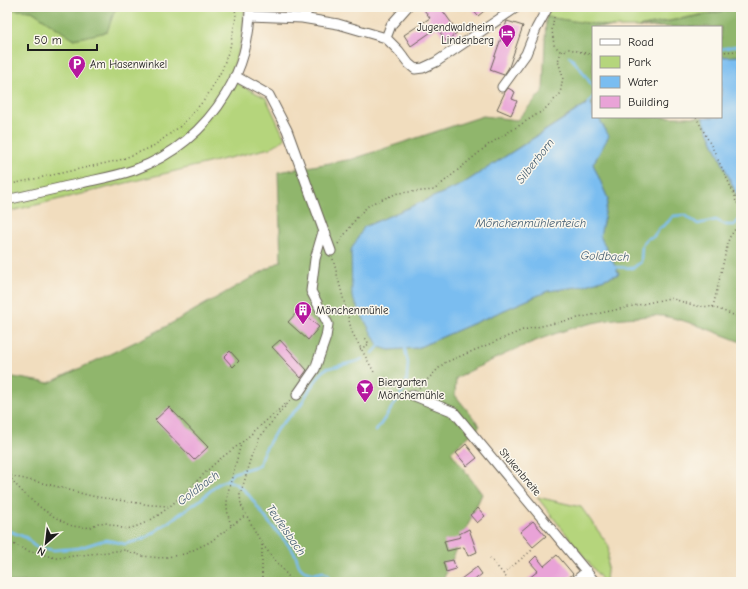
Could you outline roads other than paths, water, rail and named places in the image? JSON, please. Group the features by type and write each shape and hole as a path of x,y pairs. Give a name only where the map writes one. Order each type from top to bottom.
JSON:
{"street":[{"path":"302,18 310,7"},
{"path":"386,38 392,25 407,7"},
{"path":"7,200 135,170 158,160 180,146 206,122 222,101 236,76 246,42 250,12 338,24 386,38 415,69 423,68 436,62 517,7"},
{"path":"502,88 526,54 536,29 551,11"},
{"path":"236,76 269,95 287,130 331,251"},
{"path":"297,395 315,368 326,337 328,324 311,291 315,260 322,235 326,234"},
{"name":"Stukenbreite","path":"412,395 454,412 595,582"},
{"path":"574,582 587,571"}],"water":[{"path":"741,56 741,199 739,200 702,118 722,118 722,57"},
{"name":"Mönchenmühlenteich","path":"590,102 592,106 592,118 599,118 609,136 593,164 608,199 600,236 619,274 584,286 548,291 417,348 389,350 379,347 352,297 351,250 364,227 461,185"}],"waterway":[{"name":"Silberborn","path":"722,49 741,45"},
{"path":"569,56 580,68 592,86"},
{"name":"Silberborn","path":"589,103 592,98"},
{"name":"Goldbach","path":"739,200 741,213"},
{"name":"Goldbach","path":"614,267 633,268 641,262 642,245 648,238 653,237 673,216 684,215 698,224 716,220 726,225 734,225 741,216"},
{"name":"Goldbach","path":"373,353 380,345"},
{"path":"376,431 406,387 408,363 405,349"},
{"name":"Goldbach","path":"7,530 27,538 38,548 54,550 79,548 107,540 125,544 144,539 200,500 219,483 227,480 233,473 257,466 260,463 262,455 277,429 300,406 311,387 325,369 362,359"},
{"name":"Teufelsbach","path":"227,480 239,486 248,494 295,554 301,568 310,573 323,572 328,575 329,582"}],"place":[{"name":"Jugendwaldheim Lindenberg","path":"507,48"},
{"name":"Am Hasenwinkel","path":"77,79"},
{"name":"Mönchenmühle","path":"303,325"},
{"name":"Biergarten Mönchemühle","path":"365,403"}]}
